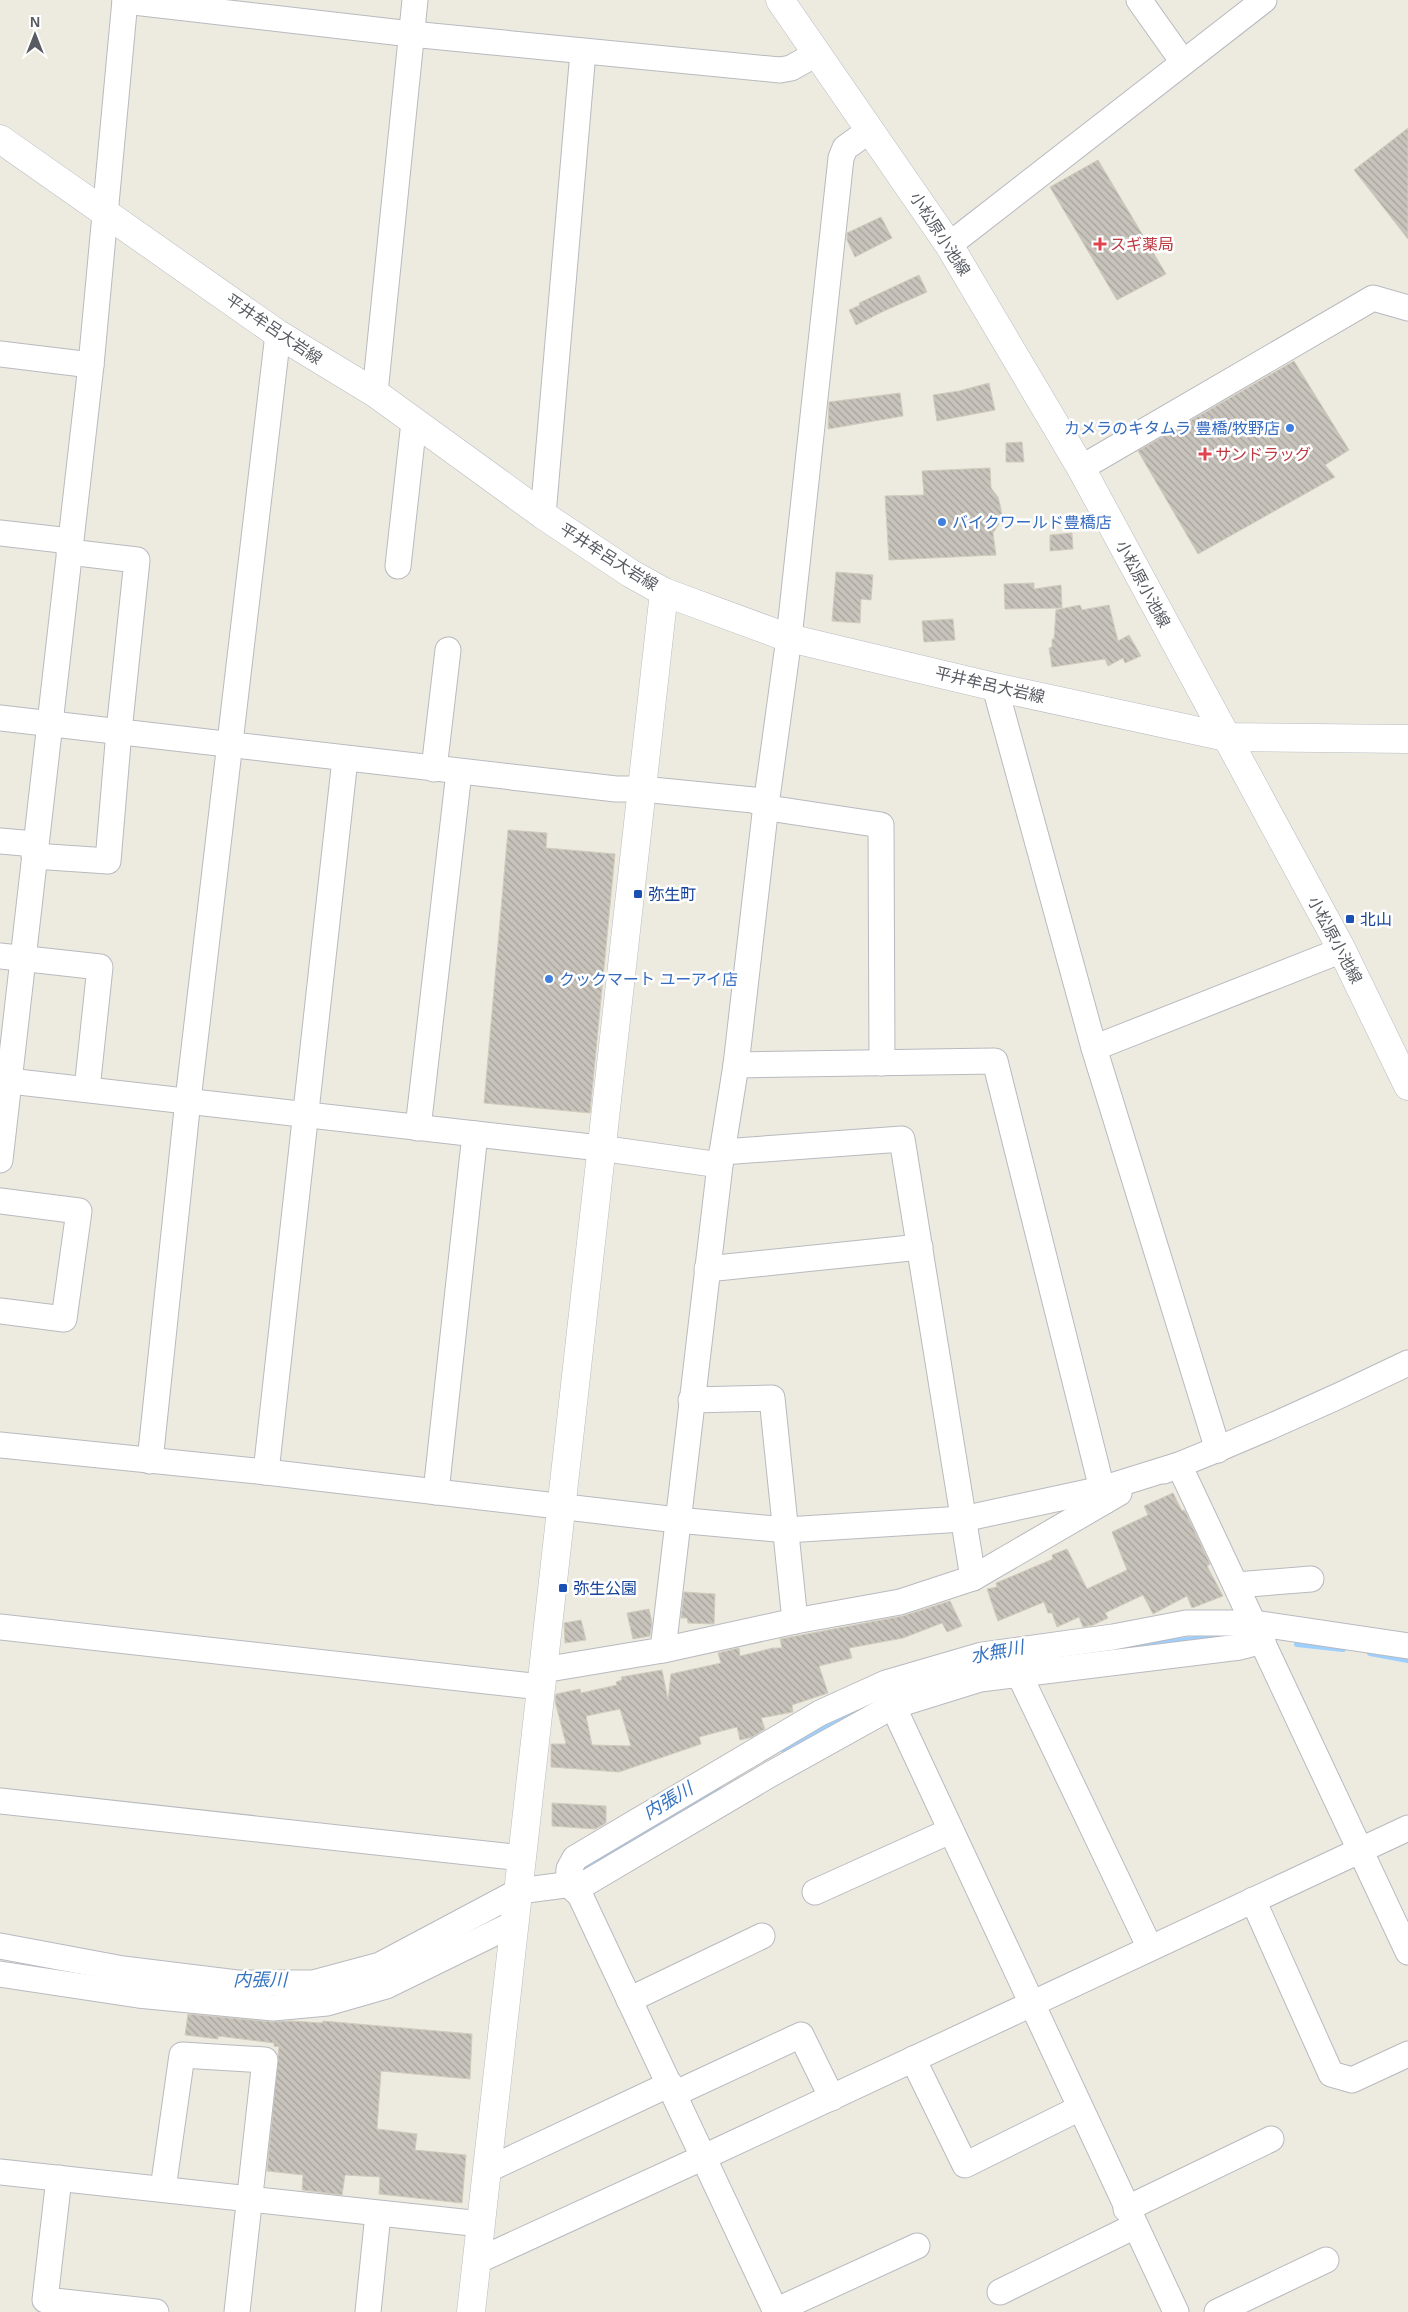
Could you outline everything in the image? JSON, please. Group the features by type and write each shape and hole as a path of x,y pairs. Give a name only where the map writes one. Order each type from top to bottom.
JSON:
{"main road":[{"name":"小松原小池線","path":"780,0 949,244 1081,468 1342,950 1408,1086"},
{"name":"平井牟呂大岩線","path":"0,139 278,334 375,393 543,515 630,573 664,592 789,638 995,687 1226,737 1408,739"},
{"path":"471,2312 600,1148 664,592"}],"street":[{"path":"375,393 415,0"},
{"path":"1139,0 1183,62"},
{"path":"949,244 1264,0"},
{"path":"0,1160 11,957 35,850 91,365 125,1 411,34 780,70 791,68 816,54"},
{"path":"543,515 584,52"},
{"path":"663,1650 707,1269 721,1158 736,1065 766,805 789,638 841,158 845,148 870,130"},
{"path":"1081,468 1373,298 1408,308"},
{"path":"150,1460 188,1100 278,334"},
{"path":"0,354 91,365"},
{"path":"398,566 414,422"},
{"path":"0,533 137,560 118,731 108,861 35,850 0,841"},
{"path":"434,769 448,650"},
{"path":"995,687 1094,1048 1218,1450"},
{"path":"0,718 616,790 642,789 753,800 775,809 881,824 882,1063"},
{"path":"266,1472 345,759"},
{"path":"418,1128 459,772"},
{"path":"1094,1048 1342,950"},
{"path":"11,957 100,967 87,1089"},
{"path":"736,1065 995,1061 1104,1495"},
{"path":"4,1080 600,1148 721,1158 902,1139 973,1578"},
{"path":"436,1492 475,1134"},
{"path":"0,1201 79,1211 64,1319 0,1311"},
{"path":"707,1269 920,1247"},
{"path":"0,1627 542,1679 795,1621 900,1602 973,1578 1104,1495 1307,1412 1408,1363"},
{"path":"691,1400 772,1398 795,1621"},
{"path":"0,1445 266,1472 677,1520 786,1530 963,1519 1104,1495"},
{"path":"1179,1465 1408,1952"},
{"path":"1236,1585 1311,1578"},
{"path":"568,1884 569,1868 575,1858 820,1713 889,1694 982,1655 1019,1663 1113,1637 1186,1623 1258,1632 1408,1646"},
{"path":"1019,1663 1150,1948"},
{"path":"889,1694 1030,2004 1176,2312"},
{"path":"0,1801 522,1858"},
{"path":"477,2261 704,2158 1408,1828"},
{"path":"815,1892 950,1831"},
{"path":"0,1946 123,1969 237,1983 313,1983 380,1965 519,1891 568,1884"},
{"path":"568,1884 580,1895 776,2312 917,2246"},
{"path":"1253,1900 1331,2074 1352,2080 1408,2054"},
{"path":"0,1974 138,1995 273,2008 327,2003 386,1986 515,1923"},
{"path":"630,2000 762,1936"},
{"path":"487,2170 801,2034 832,2098"},
{"path":"163,2189 182,2054 266,2060 238,2312"},
{"path":"913,2059 965,2165 1080,2108"},
{"path":"1000,2292 1271,2139"},
{"path":"0,2172 481,2224"},
{"path":"59,2178 45,2300 156,2312"},
{"path":"368,2312 378,2214"},
{"path":"1217,2312 1326,2260"}],"building":[{"path":"1408,128 1408,239 1354,170"},
{"path":"1098,160 1166,274 1117,300 1050,187"},
{"path":"881,217 892,238 855,257 847,240 847,233"},
{"path":"919,275 927,292 856,325 849,310 860,305 859,303"},
{"path":"1294,361 1349,450 1325,465 1335,477 1198,554 1138,451"},
{"path":"989,383 995,410 937,421 933,395 959,391"},
{"path":"900,393 903,416 828,429 829,402"},
{"path":"1022,442 1024,462 1006,462 1006,443"},
{"path":"990,468 991,488 998,497 1002,519 993,533 996,555 889,560 885,496 924,495 922,471"},
{"path":"1072,533 1073,549 1050,551 1050,535"},
{"path":"836,572 873,575 871,600 861,599 860,623 832,621"},
{"path":"1034,583 1034,589 1061,585 1062,608 1005,609 1004,584"},
{"path":"1080,605 1082,610 1109,605 1118,641 1129,635 1141,656 1125,663 1123,658 1108,666 1105,659 1052,667 1049,648 1052,647 1052,639 1054,639 1056,610"},
{"path":"953,619 955,640 924,642 922,621"},
{"name":"クックマート ユーアイ店","path":"508,830 547,833 546,848 615,854 590,1113 484,1103"},
{"path":"1173,1493 1182,1511 1184,1510 1186,1513 1210,1564 1207,1566 1223,1596 1192,1608 1187,1596 1153,1614 1143,1595 1105,1613 1108,1618 1093,1625 1083,1627 1079,1617 1057,1627 1052,1613 1048,1613 1044,1602 998,1621 987,1589 997,1587 996,1583 1053,1559 1052,1555 1067,1549 1087,1589 1127,1570 1112,1532 1148,1515 1144,1506"},
{"path":"684,1592 715,1594 714,1624 688,1623 687,1618 681,1618"},
{"path":"950,1601 962,1626 947,1632 942,1623 903,1638 849,1648 852,1658 819,1666 828,1693 792,1705 793,1712 761,1718 765,1729 752,1737 740,1740 737,1727 699,1737 701,1744 619,1772 551,1767 551,1744 566,1744 555,1701 556,1694 580,1689 581,1693 617,1685 616,1682 622,1680 621,1677 662,1670 668,1700 671,1674 721,1663 718,1653 739,1648 740,1656 773,1648 782,1648 780,1639 903,1616","holes":["620,1709 631,1746 592,1745 586,1716"]},
{"path":"649,1609 652,1623 650,1636 633,1639 627,1613"},
{"path":"581,1620 586,1640 565,1643 564,1623"},
{"path":"552,1803 606,1806 606,1823 595,1829 552,1826"},
{"path":"188,2014 272,2022 322,2023 323,2021 472,2034 470,2079 381,2071 377,2129 417,2134 415,2150 466,2155 462,2203 379,2194 380,2177 345,2175 342,2195 302,2190 303,2175 267,2171 279,2047 274,2046 274,2043 218,2036 218,2039 185,2035"}],"waterway":[{"name":"水無川","path":"1110,1650 1232,1634"},
{"name":"水無川","path":"1297,1644 1343,1649"},
{"name":"水無川","path":"1370,1653 1408,1660"},
{"name":"水無川","path":"783,1749 866,1705 879,1701"},
{"name":"内張川","path":"579,1873 718,1788"}],"place":[{"name":"スギ薬局","path":"1100,244"},
{"name":"カメラのキタムラ 豊橋/牧野店","path":"1290,428"},
{"name":"サンドラッグ","path":"1205,454"},
{"name":"バイクワールド豊橋店","path":"942,522"},
{"name":"弥生町","path":"638,894"},
{"name":"北山","path":"1350,919"},
{"name":"クックマート ユーアイ店","path":"549,979"},
{"name":"弥生公園","path":"563,1588"}]}
